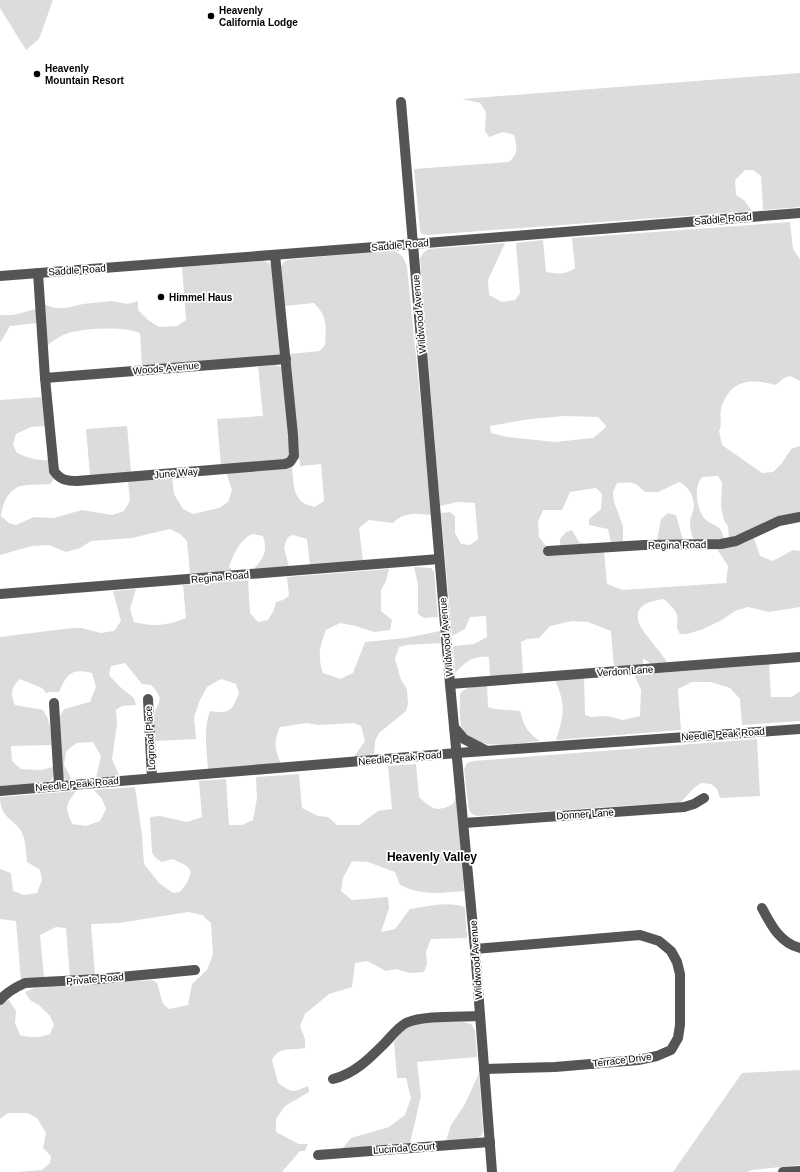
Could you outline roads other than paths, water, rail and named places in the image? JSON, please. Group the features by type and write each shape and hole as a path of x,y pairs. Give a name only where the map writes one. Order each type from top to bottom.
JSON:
{"street":[{"name":"Wildwood Avenue","path":"401,102 439,559 475,949 492,1172"},
{"name":"Saddle Road","path":"0,276 800,213"},
{"name":"June Way","path":"38,273 45,378 54,471 58,477 67,481 77,481 285,464 290,462 294,456 293,435 276,255"},
{"name":"Woods Avenue","path":"45,378 286,359"},
{"name":"Regina Road","path":"548,551 644,545 721,544 736,541 779,521 800,516"},
{"name":"Regina Road","path":"0,594 439,559"},
{"name":"Verdon Lane","path":"450,684 800,657"},
{"name":"Logroad Place","path":"148,699 152,778"},
{"path":"54,703 59,785"},
{"path":"454,727 464,739 481,749 489,751"},
{"name":"Needle Peak Road","path":"0,791 457,753 800,729"},
{"name":"Donner Lane","path":"464,823 684,807 694,804 704,798"},
{"path":"762,908 772,927 786,942 800,948"},
{"name":"Terrace Drive","path":"475,949 640,935 659,941 671,951 677,962 680,974 680,1025 678,1038 671,1050 657,1056 638,1060 555,1067 484,1069"},
{"name":"Private Road","path":"0,1000 5,994 17,986 26,983 96,980 195,970"},
{"path":"333,1078 349,1073 360,1066 398,1029 412,1021 480,1016"},
{"name":"Lucinda Court","path":"318,1155 490,1142"},
{"path":"782,1172 800,1170"}],"place":[{"name":"Heavenly California Lodge","path":"211,16"},
{"name":"Heavenly Mountain Resort","path":"37,74"},
{"name":"Himmel Haus","path":"161,297"}],"district":[{"name":"Heavenly Valley","path":"432,857"}]}
